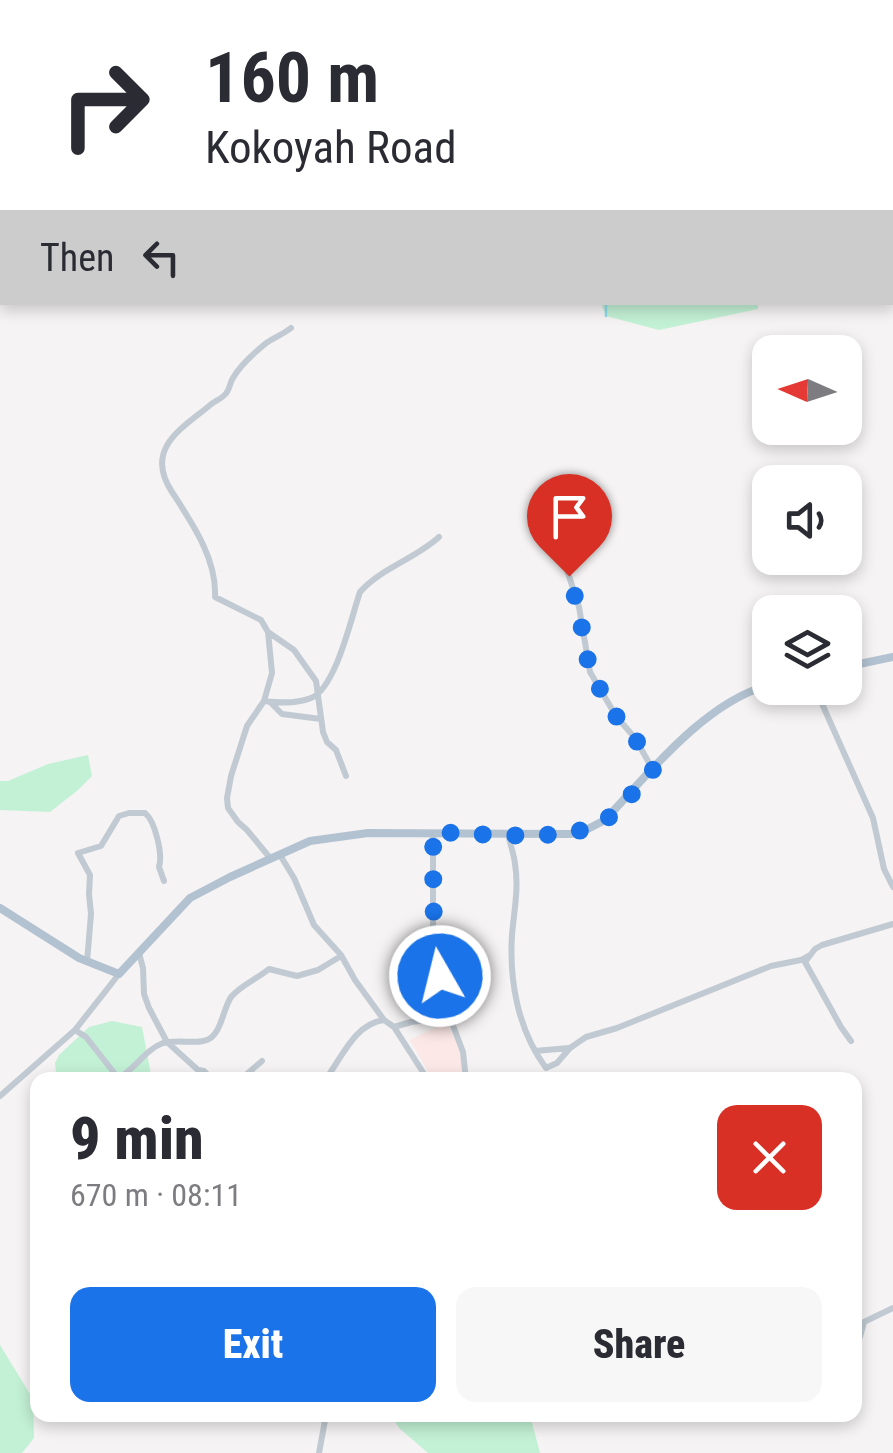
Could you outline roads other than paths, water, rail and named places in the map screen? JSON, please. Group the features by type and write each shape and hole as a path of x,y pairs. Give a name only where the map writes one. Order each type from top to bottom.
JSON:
{"main road":[{"path":"862,663 893,657"},
{"path":"0,908 87,962 119,974 190,898 310,842 335,836 433,832 570,834 593,827 605,820 706,717 729,701 752,692"}],"street":[{"path":"291,328 268,341 233,377 227,394 192,418 172,438 163,453 162,472 202,543 216,580 216,598 262,620 268,632 272,674 267,701 247,726 231,776 228,808 294,878 314,925 341,956 384,1020 394,1027 423,1072"},
{"path":"267,701 284,704 316,695 333,675 360,592 369,582 439,538"},
{"path":"555,538 578,607 590,672 653,770"},
{"path":"268,632 300,656 316,682 327,742 336,750 346,776"},
{"path":"267,701 282,714 321,719"},
{"path":"822,705 873,818 884,869 893,887"},
{"path":"87,962 90,875 78,853 101,846 119,816 144,813 153,821 164,881"},
{"path":"433,832 433,925 443,999 463,1052 465,1072"},
{"path":"508,834 515,864 512,938 517,1007 546,1068 586,1036 617,1028 772,966 801,960 822,945 893,924"},
{"path":"139,953 144,968 144,994 167,1042 205,1072"},
{"path":"810,955 805,962 851,1041"},
{"path":"127,1072 152,1048 213,1036 238,989 269,968 297,976 318,970 341,956"},
{"path":"0,1096 76,1030 119,974"},
{"path":"394,1027 449,1018"},
{"path":"330,1072 356,1034 372,1021 384,1020"},
{"path":"76,1030 86,1036 113,1072"},
{"path":"535,1051 570,1048"},
{"path":"249,1072 262,1061"},
{"path":"862,1330 864,1322 893,1308"},
{"path":"319,1453 325,1422"}],"waterway":[{"path":"606,305 606,316"}]}
